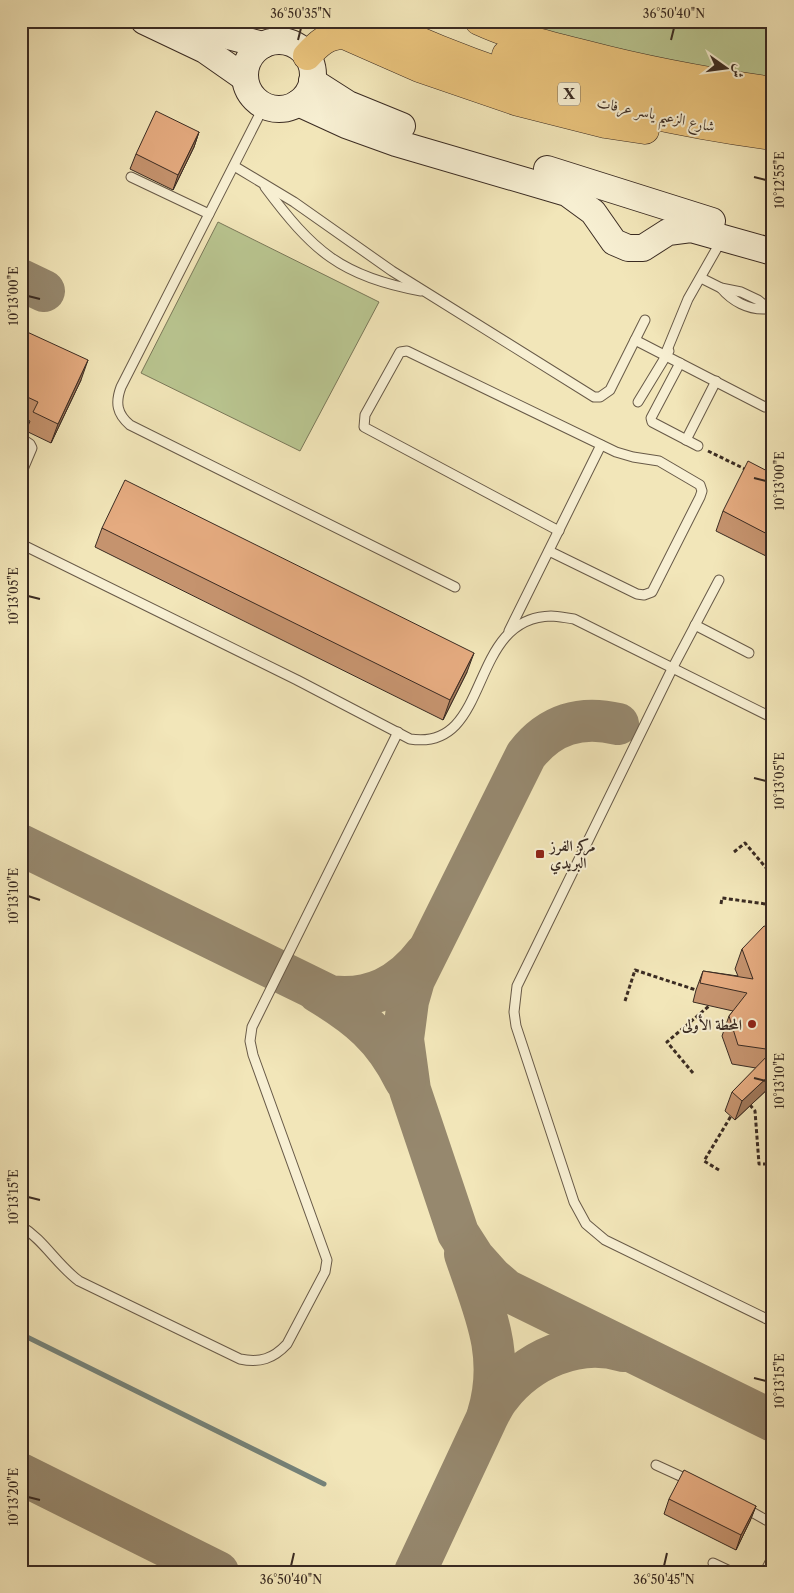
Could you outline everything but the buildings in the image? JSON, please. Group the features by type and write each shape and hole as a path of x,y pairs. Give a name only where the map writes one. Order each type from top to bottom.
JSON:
{"highway":[{"name":"شارع الزعيم ياسر عرفات","path":"374,21 464,60 624,110 693,124 773,136"},
{"name":"شارع الزعيم ياسر عرفات","path":"418,21 468,43 589,80 696,102 773,111"},
{"path":"484,22 550,46 668,74 773,91"},
{"path":"310,68 323,40 344,35 419,68 518,102 576,118 640,130 658,130 693,124"}],"street":[{"path":"144,21 204,50 245,78"},
{"path":"194,21 224,35 263,45 285,42 293,44 310,68 367,113 444,148 567,193 593,212 614,242 628,248 643,248 668,232 683,229 725,232 773,240"},
{"path":"263,45 253,53 248,61 245,78 251,94 264,106 282,109 298,103 305,97 310,68"},
{"path":"298,103 371,135 444,148 588,181 773,252"}],"lane":[{"path":"264,106 121,387 117,404 119,412 130,425 455,587"},
{"path":"234,166 294,202 385,266 594,397 600,397 610,390 645,320"},
{"path":"131,177 209,214"},
{"path":"262,183 296,228 328,257 375,281 426,291"},
{"path":"638,402 665,355 688,299 725,232"},
{"path":"701,278 721,288 736,301 754,309 769,311"},
{"path":"635,340 765,407"},
{"path":"549,551 637,594 644,595 652,592 702,491 696,480 659,461 627,456 407,351 400,352 365,416 363,421 364,427 559,530"},
{"path":"680,363 651,418 656,426 698,446"},
{"path":"686,440 716,381"},
{"path":"21,438 30,444 32,453 21,474"},
{"path":"21,544 297,680 410,739 425,741 439,739 452,732 461,721 494,651 508,633 601,445"},
{"path":"719,580 673,667 517,986 514,1012 516,1026 574,1202 586,1224 605,1240 773,1322"},
{"path":"508,633 528,620 551,616 574,620 673,667 773,718"},
{"path":"695,625 749,653"},
{"path":"21,1226 40,1242 64,1270 79,1281 240,1359 253,1361 266,1359 278,1354 287,1344 324,1272 327,1260 253,1055 250,1041 252,1027 398,732"},
{"path":"656,1465 700,1485"},
{"path":"732,1500 773,1524"},
{"path":"765,1572 773,1556"},
{"path":"712,1563 732,1572"}],"path":[{"path":"698,446 756,475"},
{"path":"734,852 745,843 773,876"},
{"path":"720,904 722,898 773,905"},
{"path":"625,1001 635,970 696,990"},
{"path":"693,1073 666,1042 709,1006"},
{"path":"750,1105 755,1111 759,1164 769,1164"},
{"path":"719,1170 704,1161 731,1116"}],"green space":[{"path":"500,21 773,21 773,97"},
{"path":"218,222 379,302 300,451 141,373"}],"waterway":[{"path":"21,1334 324,1484"}],"taxiway":[{"path":"21,280 44,291"},
{"path":"618,724 604,721 567,724 545,736 526,755 414,980 408,1001 403,1039 410,1090 458,1233 474,1258 491,1277 506,1290 773,1421"},
{"path":"21,845 330,996 358,996 384,989 406,974 426,953"},
{"path":"318,992 346,1010 369,1029 388,1051 405,1080"},
{"path":"465,1254 485,1314 494,1352 495,1372 488,1414"},
{"path":"415,1572 491,1411 511,1383 539,1362 572,1350 606,1347 623,1351"},
{"path":"21,1474 218,1572"}],"place":[{"name":"مركز الفرز البريدي","path":"540,854"},
{"name":"المحطة الأولى","path":"752,1024"}]}
